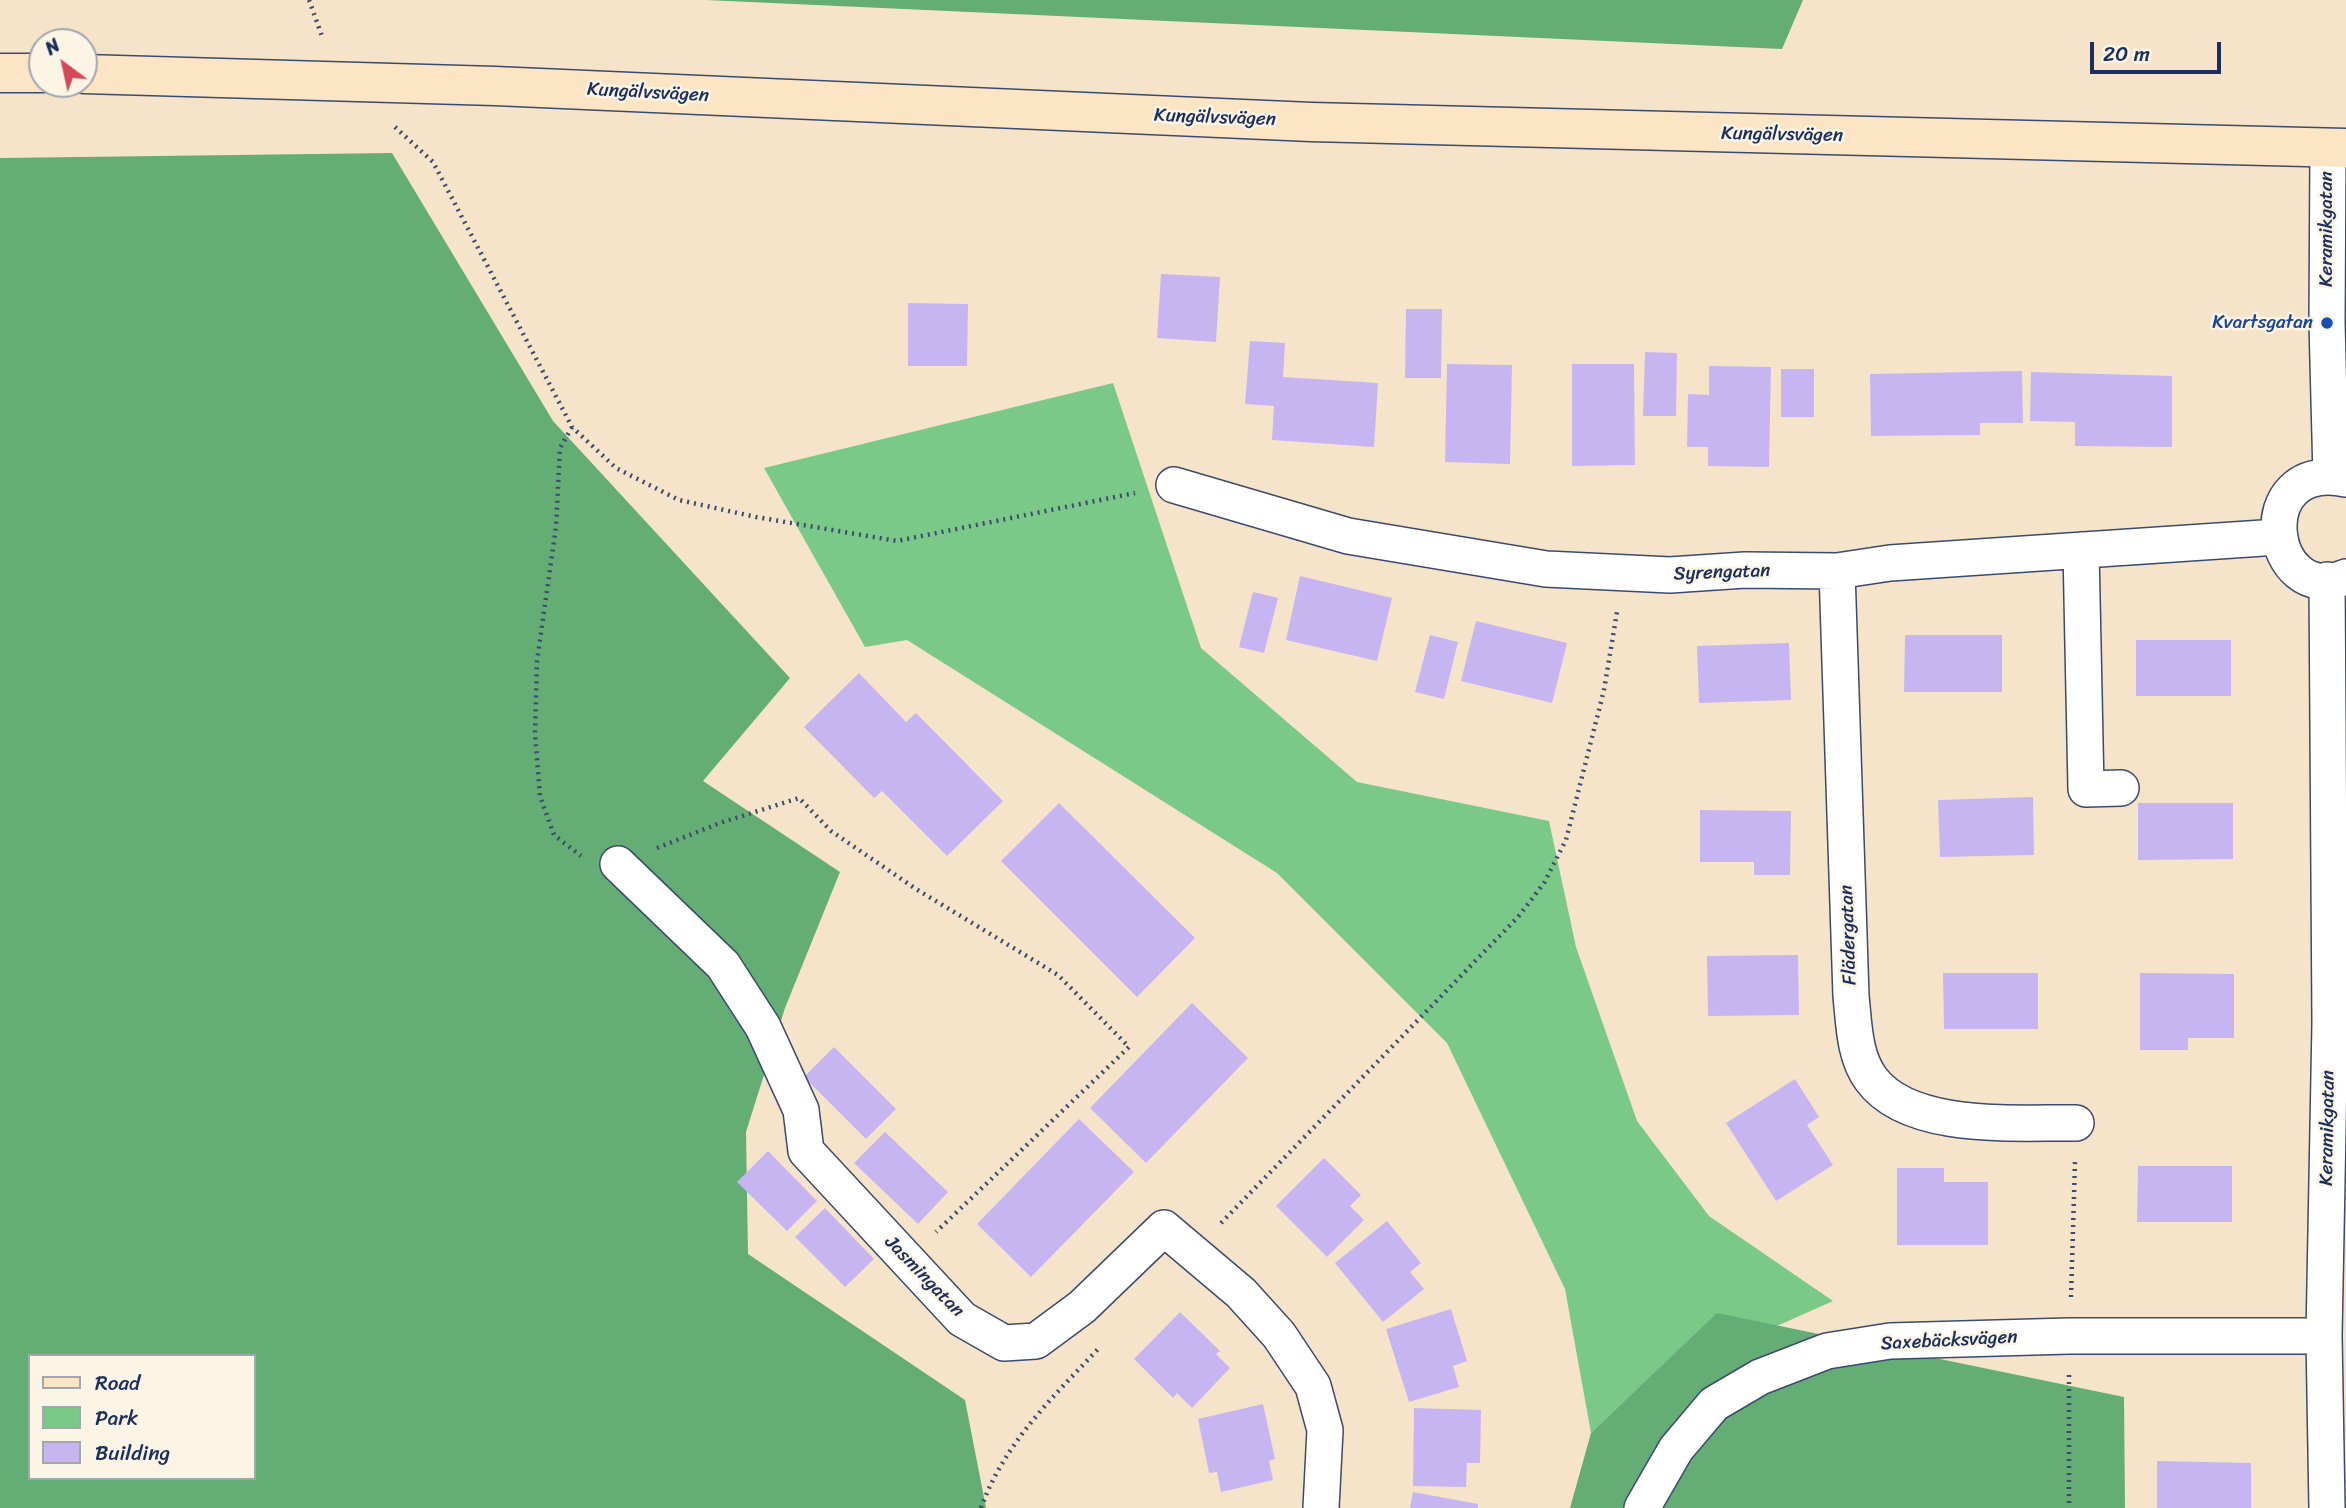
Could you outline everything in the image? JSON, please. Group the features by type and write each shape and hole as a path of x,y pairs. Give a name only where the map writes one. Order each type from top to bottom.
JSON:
{"main road":[{"path":"0,73 28,73"},
{"name":"Kungälvsvägen","path":"98,74 509,86 1311,122 2337,148"}],"street":[{"name":"Keramikgatan","path":"2337,148 2327,323 2339,478"},
{"path":"2337,578 2309,577 2296,569 2286,558 2278,537 2279,513 2287,498 2299,486 2314,479 2339,478"},
{"name":"Syrengatan","path":"1174,485 1348,536 1546,569 1623,573 1837,571 1890,564 2278,537"},
{"path":"2081,550 2086,789 2121,788"},
{"name":"Flädergatan","path":"1837,571 1851,996 1856,1046 1872,1080 1904,1106 1945,1117 2076,1123"},
{"name":"Keramikgatan","path":"2327,1508 2324,1336 2337,578"},
{"name":"Jasmingatan","path":"618,864 723,965 763,1027 796,1098 801,1110 806,1151 962,1319 1004,1343 1036,1341 1082,1307 1164,1228 1241,1293 1272,1327 1313,1386 1325,1430 1321,1508"},
{"name":"Saxebäcksvägen","path":"1642,1508 1676,1449 1714,1404 1760,1377 1827,1352 1890,1341 2069,1336 2324,1336"}],"path":[{"path":"392,124 433,162 572,426 616,468 679,500 756,517 897,541 1174,485"},
{"path":"572,426 560,447 556,527 537,661 534,734 540,796 554,835 594,866 618,864 720,823 799,798 831,831 916,889 1058,975 1129,1047 908,1260"},
{"path":"1192,1252 1436,1003 1518,917 1544,883 1566,839 1604,690 1623,573"},
{"path":"2069,1508 2069,1336 2076,1123"},
{"path":"981,1508 990,1483 1022,1432 1107,1340"}],"green space":[{"path":"706,0 1803,0 1782,49"},
{"path":"392,153 553,421 790,678 703,781 840,872 785,1008 746,1132 748,1254 965,1400 986,1508 0,1508 0,158"},
{"path":"1113,383 1201,648 1357,782 1549,821 1576,947 1637,1121 1709,1216 1833,1301 1777,1326 1717,1314 1591,1433 1565,1289 1447,1043 1277,873 907,640 865,647 764,468"},
{"path":"1717,1313 2124,1397 2125,1508 1570,1508 1591,1433"}],"building":[{"path":"1161,274 1220,277 1216,342 1157,338"},
{"path":"908,303 968,304 967,366 908,366"},
{"path":"1406,309 1442,309 1441,378 1405,378"},
{"path":"1250,341 1285,343 1283,377 1378,383 1374,447 1272,440 1274,406 1245,404"},
{"path":"1645,352 1677,353 1676,416 1643,416"},
{"path":"1447,364 1512,365 1510,464 1445,462"},
{"path":"1572,364 1634,364 1635,465 1572,466"},
{"path":"1709,366 1771,367 1769,467 1708,466 1708,447 1687,447 1688,394 1709,395"},
{"path":"1781,369 1814,369 1814,417 1781,417"},
{"path":"2022,371 2023,423 1980,423 1980,435 1871,436 1870,374"},
{"path":"2031,372 2172,376 2172,447 2075,446 2075,422 2030,421"},
{"path":"1300,576 1392,598 1377,661 1286,640"},
{"path":"1253,592 1278,598 1264,653 1239,647"},
{"path":"1476,621 1567,643 1552,703 1461,681"},
{"path":"1430,635 1458,642 1444,699 1415,692"},
{"path":"1905,635 2002,635 2002,692 1904,692"},
{"path":"2136,640 2231,640 2231,696 2136,696"},
{"path":"1789,643 1791,700 1699,703 1697,646"},
{"path":"859,673 906,722 916,713 1003,801 947,856 882,791 874,798 804,727"},
{"path":"2033,797 2034,855 1940,857 1938,800"},
{"path":"1059,803 1195,938 1137,997 1001,861"},
{"path":"2138,803 2233,803 2233,859 2138,860"},
{"path":"1700,810 1791,811 1790,875 1754,875 1754,862 1700,862"},
{"path":"1798,955 1799,1015 1708,1016 1707,956"},
{"path":"1943,973 2038,973 2038,1029 1944,1029"},
{"path":"2140,973 2234,974 2234,1038 2188,1038 2188,1050 2140,1050"},
{"path":"1192,1003 1248,1058 1146,1163 1090,1108"},
{"path":"834,1047 896,1109 866,1139 804,1077"},
{"path":"1795,1079 1819,1117 1807,1125 1833,1165 1776,1201 1726,1123"},
{"path":"1079,1119 1134,1172 1031,1277 977,1224"},
{"path":"885,1132 948,1192 918,1224 854,1163"},
{"path":"768,1151 817,1201 787,1231 737,1182"},
{"path":"1324,1158 1361,1195 1350,1206 1364,1220 1327,1257 1276,1206"},
{"path":"2138,1166 2232,1166 2232,1222 2137,1222"},
{"path":"1897,1168 1944,1168 1944,1182 1988,1182 1988,1245 1897,1245"},
{"path":"825,1208 874,1259 845,1287 795,1237"},
{"path":"1387,1221 1421,1263 1410,1272 1424,1289 1383,1322 1335,1263"},
{"path":"1451,1309 1467,1361 1453,1366 1459,1387 1409,1402 1386,1329"},
{"path":"1180,1312 1220,1351 1216,1354 1230,1368 1192,1408 1177,1393 1173,1398 1134,1359"},
{"path":"1263,1404 1275,1459 1269,1461 1273,1480 1221,1492 1217,1472 1209,1473 1198,1419"},
{"path":"1414,1408 1481,1410 1480,1463 1467,1463 1466,1487 1413,1486"},
{"path":"2157,1461 2251,1463 2251,1508 2157,1508"},
{"path":"1413,1492 1478,1504 1478,1508 1410,1508"}],"place":[{"name":"Kvartsgatan","path":"2327,323"}]}
